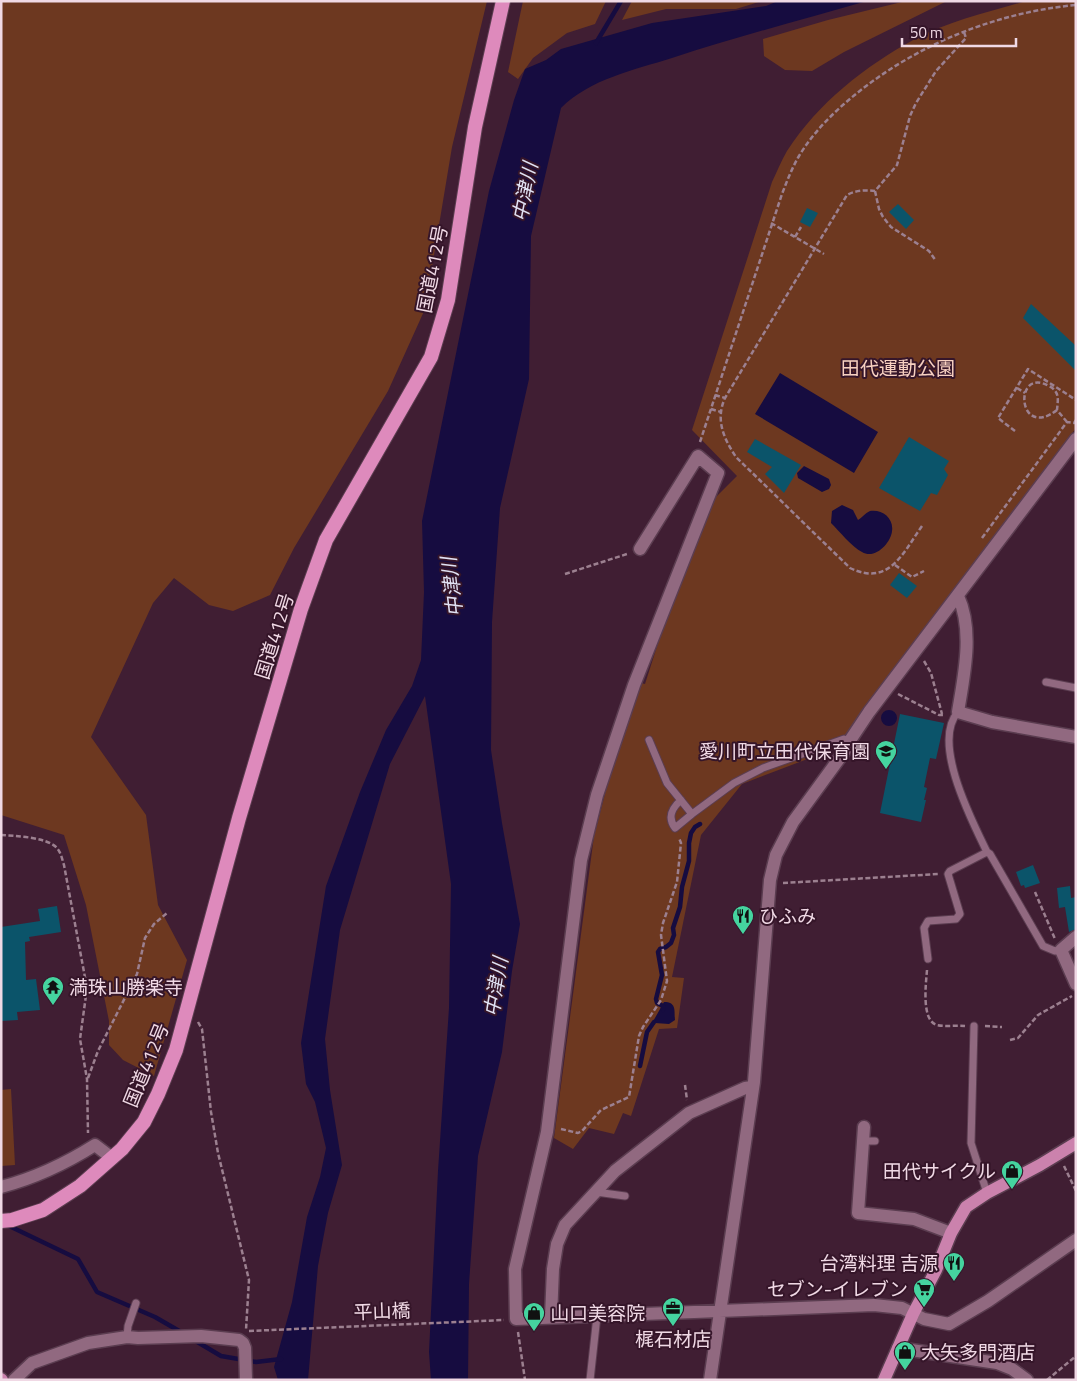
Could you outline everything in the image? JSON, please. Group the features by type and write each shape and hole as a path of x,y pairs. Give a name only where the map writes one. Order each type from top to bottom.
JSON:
{"highway":[{"name":"国道412号","path":"7,1220 43,1210 80,1186 122,1149 144,1122 176,1050 239,818 295,628 326,540 431,357 448,300 475,127 503,1"}],"main road":[{"path":"884,1380 913,1314 936,1270 951,1233 966,1207 986,1192 1076,1144"}],"street":[{"path":"710,1380 754,1082 769,884 776,855 793,822 847,748 849,742 1076,439"},
{"path":"640,549 698,456 718,473 634,685 597,795 582,860 548,1126 515,1269 516,1319 874,1305 902,1308 934,1322 949,1324 1076,1240"},
{"path":"958,596 964,610 966,632 965,666 956,715 1076,737"},
{"path":"1076,938 1060,950 1076,984"},
{"path":"551,1317 553,1269 557,1244 565,1225 615,1171 689,1113 745,1088 752,1087"},
{"path":"864,1127 869,1141 858,1213 914,1219 951,1233"},
{"path":"1,1187 25,1181 74,1158 94,1145 112,1158"},
{"path":"14,1380 32,1363 88,1343 127,1337 170,1336 201,1336 239,1340 245,1348 246,1375"},
{"path":"898,1348 997,1363 1012,1369 1027,1380"}],"lane":[{"path":"1046,682 1076,688"},
{"path":"956,715 948,748 952,766 969,814 987,852 990,854 1043,946 1055,951 1060,950"},
{"path":"649,740 667,783 692,814"},
{"path":"681,800 674,806 672,812 672,824 675,828 734,783 763,768 844,740 849,742"},
{"path":"928,959 924,928 928,921 956,919 960,914 948,874 950,870 987,852"},
{"path":"974,1026 971,1143 986,1192"},
{"path":"596,1192 625,1196"},
{"path":"127,1337 128,1326 136,1303"},
{"path":"590,1380 597,1316"}],"path":[{"path":"698,456 699,444 784,188 799,156 827,120 868,84 900,62 930,46 964,32 1007,18 1050,8 1076,6"},
{"path":"875,191 897,165 910,116 916,103 936,71 966,38 964,32"},
{"path":"875,191 862,190 847,195 725,398 720,412 721,430 726,443 736,458 850,568 856,571 876,573 895,565 922,526"},
{"path":"875,191 882,218 891,227 929,251 936,261"},
{"path":"772,223 824,254"},
{"path":"795,237 801,226"},
{"path":"1015,431 998,418 1028,369 1076,400"},
{"path":"1057,410 1049,416 1042,418 1033,416 1025,410 1025,393 1034,383 1041,383 1056,390 1058,394 1057,410 1067,422 1074,423 1076,420"},
{"path":"1016,388 1025,393"},
{"path":"1058,394 1062,391"},
{"path":"716,395 725,398"},
{"path":"711,409 720,412"},
{"path":"981,539 1067,422"},
{"path":"565,574 640,549"},
{"path":"895,565 912,577 924,571"},
{"path":"915,653 925,662 931,673 942,714"},
{"path":"888,688 940,715 956,715"},
{"path":"548,1126 578,1133 601,1110 629,1097 639,1036 662,1000 667,981 661,935 663,923 677,882 681,843 674,832 675,828"},
{"path":"1,835 46,842 56,847 64,865 87,988 80,1038 87,1079 87,1132 94,1145"},
{"path":"769,884 948,874"},
{"path":"1035,892 1060,950"},
{"path":"87,1079 98,1050 137,974 145,938 154,924 168,913"},
{"path":"928,959 927,1014 932,1022 937,1025 1002,1027"},
{"path":"1010,1040 1018,1038 1038,1015 1076,994"},
{"name":"平山橋","path":"185,1016 198,1022 202,1028 211,1112 218,1153 249,1280 247,1332 516,1319"},
{"path":"1058,1154 1076,1191"},
{"path":"516,1319 525,1380"},
{"path":"1047,1380 1076,1356"}],"green space":[{"path":"1,1 487,1 452,147 425,309 388,391 294,548 270,595 233,611 209,605 174,578 153,603 91,737 146,815 158,905 187,960 154,1076 123,1060 109,1045 109,1021 86,905 64,835 1,815"},
{"path":"523,1 606,1 595,24 567,33 533,58 518,79 508,72"},
{"path":"632,1 762,1 736,9 666,9 622,20"},
{"path":"906,1 947,1 844,52 812,71 785,70 764,56 763,39 828,20"},
{"name":"田代運動公園","path":"1026,1 1076,1 1076,428 846,734 844,745 742,784 701,835 672,977 684,978 677,1028 659,1029 631,1116 623,1113 614,1134 589,1128 573,1149 554,1138 594,836 607,786 641,683 645,684 674,593 716,497 737,476 692,430 772,182 785,155 813,117 844,87 878,61 915,39 941,27"},
{"path":"11,1089 15,1165 1,1166 1,1090"}],"water":[{"name":"中津川","path":"778,1 867,1 628,71 599,83 573,98 561,108 531,236 529,379 500,508 492,622 491,750 520,924 502,1052 478,1156 469,1284 468,1380 431,1380 429,1352 438,1171 449,1008 451,884 425,696 390,764 340,930 325,1039 330,1090 342,1165 328,1213 318,1266 308,1380 278,1380 274,1367 292,1302 307,1217 320,1177 326,1148 315,1102 306,1084 301,1043 326,886 360,792 386,730 412,686 421,660 424,592 422,521 489,191 514,100 525,69 546,60 561,49 652,23 766,6"},
{"path":"780,373 878,432 854,473 755,414"},
{"path":"804,466 829,479 831,485 829,489 822,492 798,478 797,473"},
{"path":"842,505 853,510 858,520 870,511 879,511 889,518 892,526 891,536 882,549 872,554 858,550 831,523 832,511"},
{"path":"889,710 895,712 897,718 895,724 889,726 883,724 881,718 883,712"},
{"path":"664,1002 673,1005 675,1020 669,1024 655,1023 653,1026 651,1025"}],"building":[{"path":"898,204 914,220 906,229 889,212"},
{"path":"807,208 818,213 810,227 800,222"},
{"path":"1031,304 1076,346 1076,371 1023,318"},
{"path":"909,437 949,461 944,469 948,475 937,495 931,493 920,511 879,488"},
{"path":"755,439 801,465 784,493 765,474 772,467 747,452"},
{"path":"899,573 917,586 907,598 890,585"},
{"path":"900,714 944,723 936,759 930,758 924,787 927,788 924,800 926,800 921,822 880,813"},
{"path":"1033,865 1040,883 1025,888 1024,885 1021,886 1016,872"},
{"path":"1070,886 1071,898 1076,897 1076,929 1069,932 1065,907 1059,908 1057,888"},
{"path":"57,906 61,932 29,937 30,941 25,942 26,980 36,979 40,1010 17,1012 18,1020 1,1021 1,927 40,921 38,909"}],"waterway":[{"path":"596,43 621,1"},
{"path":"663,1010 663,1006 657,1003 656,999 662,975 658,952 671,943 674,935 673,928 680,907 682,887 689,861 691,833 700,824"},
{"path":"640,1066 647,1032 654,1022"},
{"path":"5,1224 78,1259 97,1292 155,1317 181,1332"},
{"path":"194,1340 221,1356 256,1362 281,1359"}],"place":[{"name":"愛川町立田代保育園","path":"886,770"},
{"name":"ひふみ","path":"743,935"},
{"name":"満珠山勝楽寺","path":"53,1006"},
{"name":"田代サイクル","path":"1012,1190"},
{"name":"台湾料理 吉源","path":"954,1282"},
{"name":"セブン-イレブン","path":"924,1308"},
{"name":"梶石材店","path":"673,1327"},
{"name":"山口美容院","path":"534,1332"},
{"name":"大矢多門酒店","path":"905,1371"}]}
